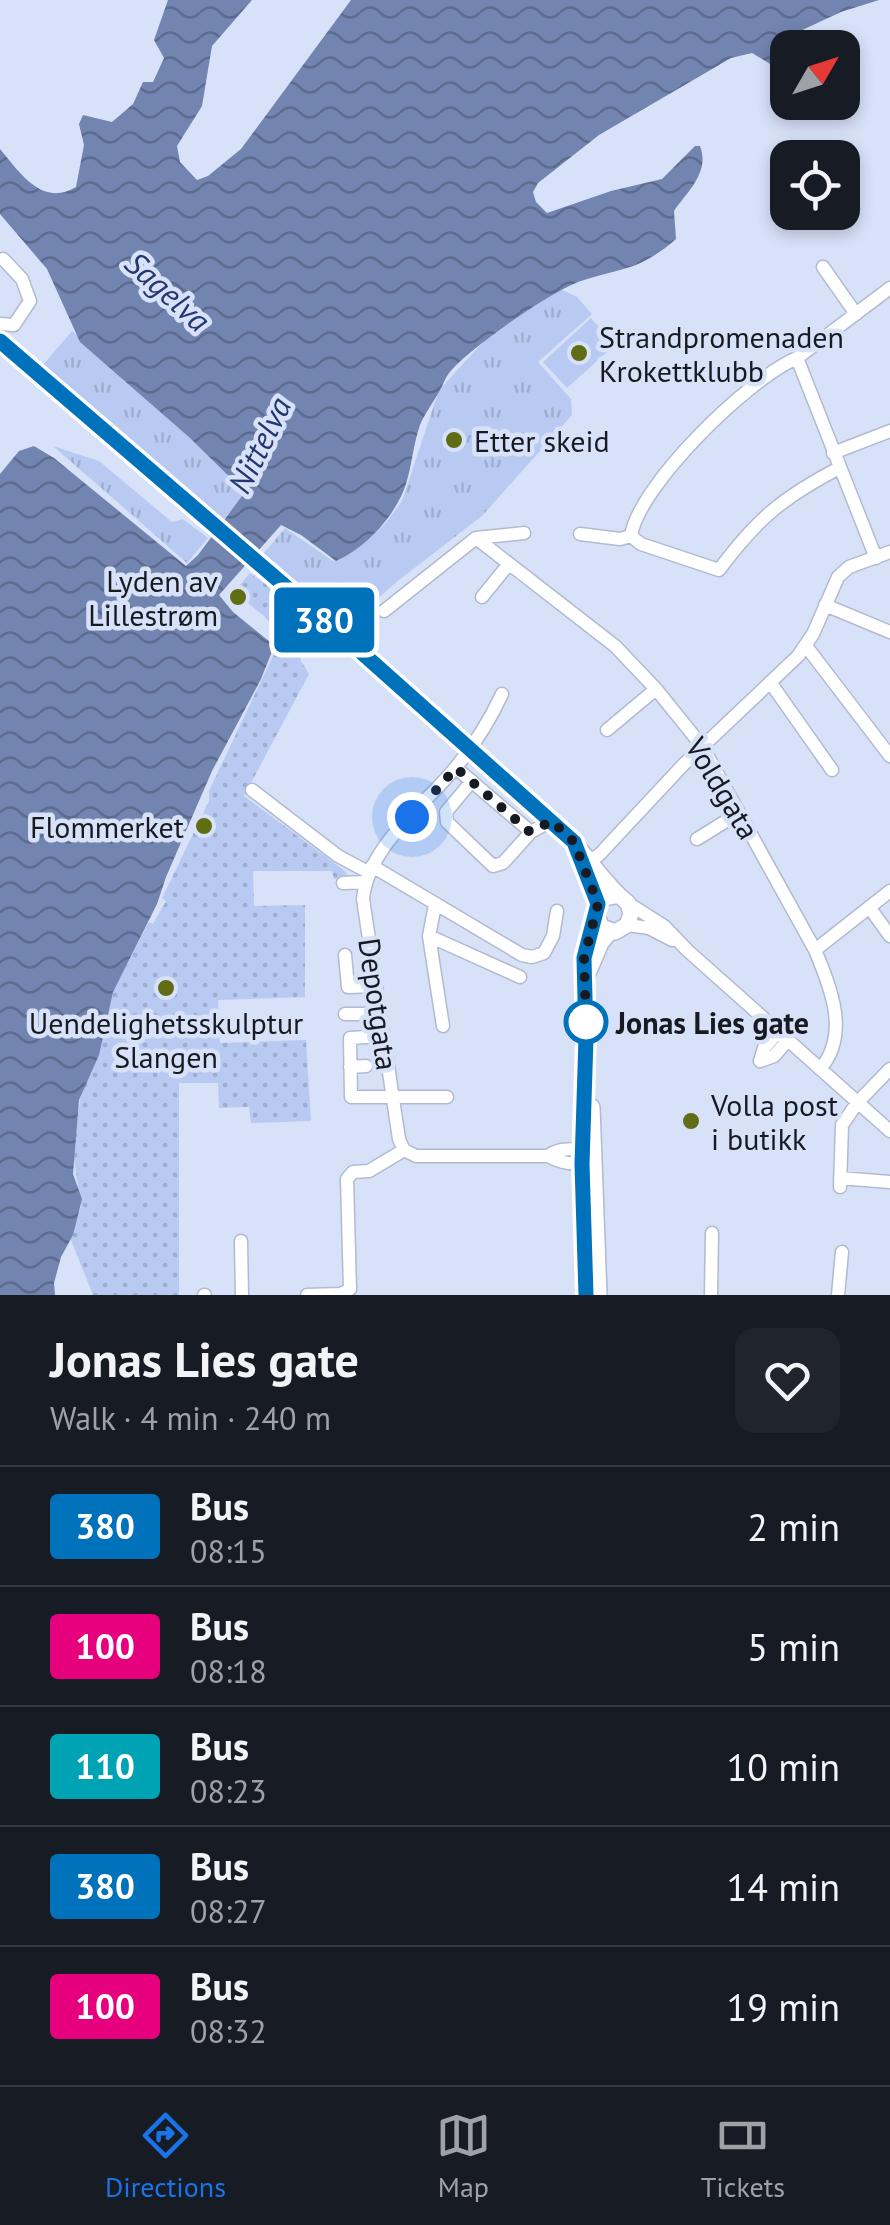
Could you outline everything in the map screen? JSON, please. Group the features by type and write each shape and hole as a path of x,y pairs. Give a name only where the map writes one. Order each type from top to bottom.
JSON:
{"main road":[{"path":"0,340 574,842 631,914 592,959 586,982"},
{"path":"587,862 599,924 619,928"},
{"path":"586,1295 586,1157 591,1066 586,1038 584,958 597,910 606,898 621,900"},
{"path":"586,1157 599,1295"}],"street":[{"path":"0,324 14,324 30,301 22,279 1,258"},
{"path":"823,267 856,314"},
{"path":"631,536 633,522 680,456 718,416 890,288"},
{"path":"783,346 876,558"},
{"path":"833,453 890,431"},
{"path":"631,536 641,544 719,570 768,511 796,490 839,468"},
{"path":"384,611 476,538 524,533"},
{"path":"580,534 620,539 631,536"},
{"name":"Voldgata","path":"476,538 615,646 702,746 815,950 826,977 836,1032 833,1054 820,1069"},
{"path":"587,862 600,855 702,746 806,646 838,577 849,567 890,552"},
{"path":"482,598 508,565"},
{"path":"824,605 890,632"},
{"path":"806,646 890,756"},
{"path":"770,682 832,770"},
{"path":"607,730 656,689"},
{"path":"342,883 368,874 456,768 502,694"},
{"path":"456,768 530,832"},
{"path":"472,781 446,812 447,822 494,866 503,863 530,832 552,821"},
{"path":"252,790 338,856 522,955 544,953 553,936 556,911"},
{"path":"698,839 739,813"},
{"name":"Depotgata","path":"368,874 363,899 382,1036 404,1150"},
{"path":"815,950 890,891"},
{"path":"621,900 664,926 820,1069 861,1098 890,1132"},
{"path":"435,905 429,936 442,1026"},
{"path":"869,907 890,936"},
{"path":"619,928 649,928 682,946"},
{"path":"429,936 520,977"},
{"path":"346,955 348,988 375,986"},
{"path":"345,1014 380,1014"},
{"path":"382,1036 350,1038 351,1097 447,1098"},
{"path":"350,1067 366,1066"},
{"path":"890,1069 861,1098 842,1126 840,1182 890,1182"},
{"path":"307,1295 342,1294 350,1290 347,1179 353,1172 369,1171 404,1150 416,1156 548,1156 561,1150 586,1157"},
{"path":"711,1295 712,1233"},
{"path":"242,1241 242,1295"},
{"path":"838,1295 842,1252"}],"green space":[{"path":"550,284 577,297 592,314 538,362 571,399 572,415 482,516 340,631 259,559 285,528 333,561 358,548 385,524 402,501 439,390 495,329"},
{"name":"Strandpromenaden Krokettklubb","path":"591,318 615,345 567,388 543,362"},
{"path":"72,331 251,488 223,520 42,366"},
{"path":"53,446 99,461 172,522 183,519 208,538 187,563"},
{"path":"250,573 271,590 283,626 299,643 301,661 309,674 244,796 345,871 349,878 334,879 332,871 253,871 254,906 305,905 305,997 218,1000 220,1043 306,1040 311,1121 251,1123 249,1107 219,1108 218,1083 179,1083 179,1295 93,1295 69,1235 81,1207 74,1159 84,1073 111,994 149,922 153,924 166,901 162,898 209,801 209,791 282,637 264,616 234,592"}],"water":[{"path":"168,0 252,0 212,46 202,106 177,146 180,162 197,180 208,176 241,149 351,0 879,0 802,30 770,30 770,64 752,53 731,58 599,135 538,183 533,192 536,202 547,213 662,179 695,146 700,146 702,155 696,181 674,211 676,239 641,263 581,281 551,296 492,335 450,372 420,425 401,496 369,539 336,561 281,525 219,595 233,612 270,642 271,654 212,771 157,904 113,992 99,1055 79,1100 73,1174 82,1199 73,1235 61,1257 55,1295 0,1295 0,474 19,451 34,446 186,566 245,492 80,342 47,269 0,214 0,149 24,177 43,190 64,192 76,187 84,145 79,124 83,115 112,122 133,104 143,82 153,82 164,58 154,40"}],"bus line":[{"name":"380","path":"0,341 342,635 574,842 598,904 584,958 582,1164 586,1295"}],"place":[{"name":"Strandpromenaden Krokettklubb","path":"579,353"},
{"name":"Etter skeid","path":"454,440"},
{"name":"Lyden av Lillestrøm","path":"238,597"},
{"name":"Flommerket","path":"204,826"},
{"name":"Uendelighetsskulptur Slangen","path":"166,988"},
{"name":"Jonas Lies gate","path":"586,1022"},
{"name":"Volla post i butikk","path":"691,1121"}],"route":[{"path":"412,817 456,768 530,832 552,821 574,842 598,904 584,958 586,1022"}],"water label":[{"name":"Sagelva","path":"168,291"},
{"name":"Nittelva","path":"259,445"}]}
